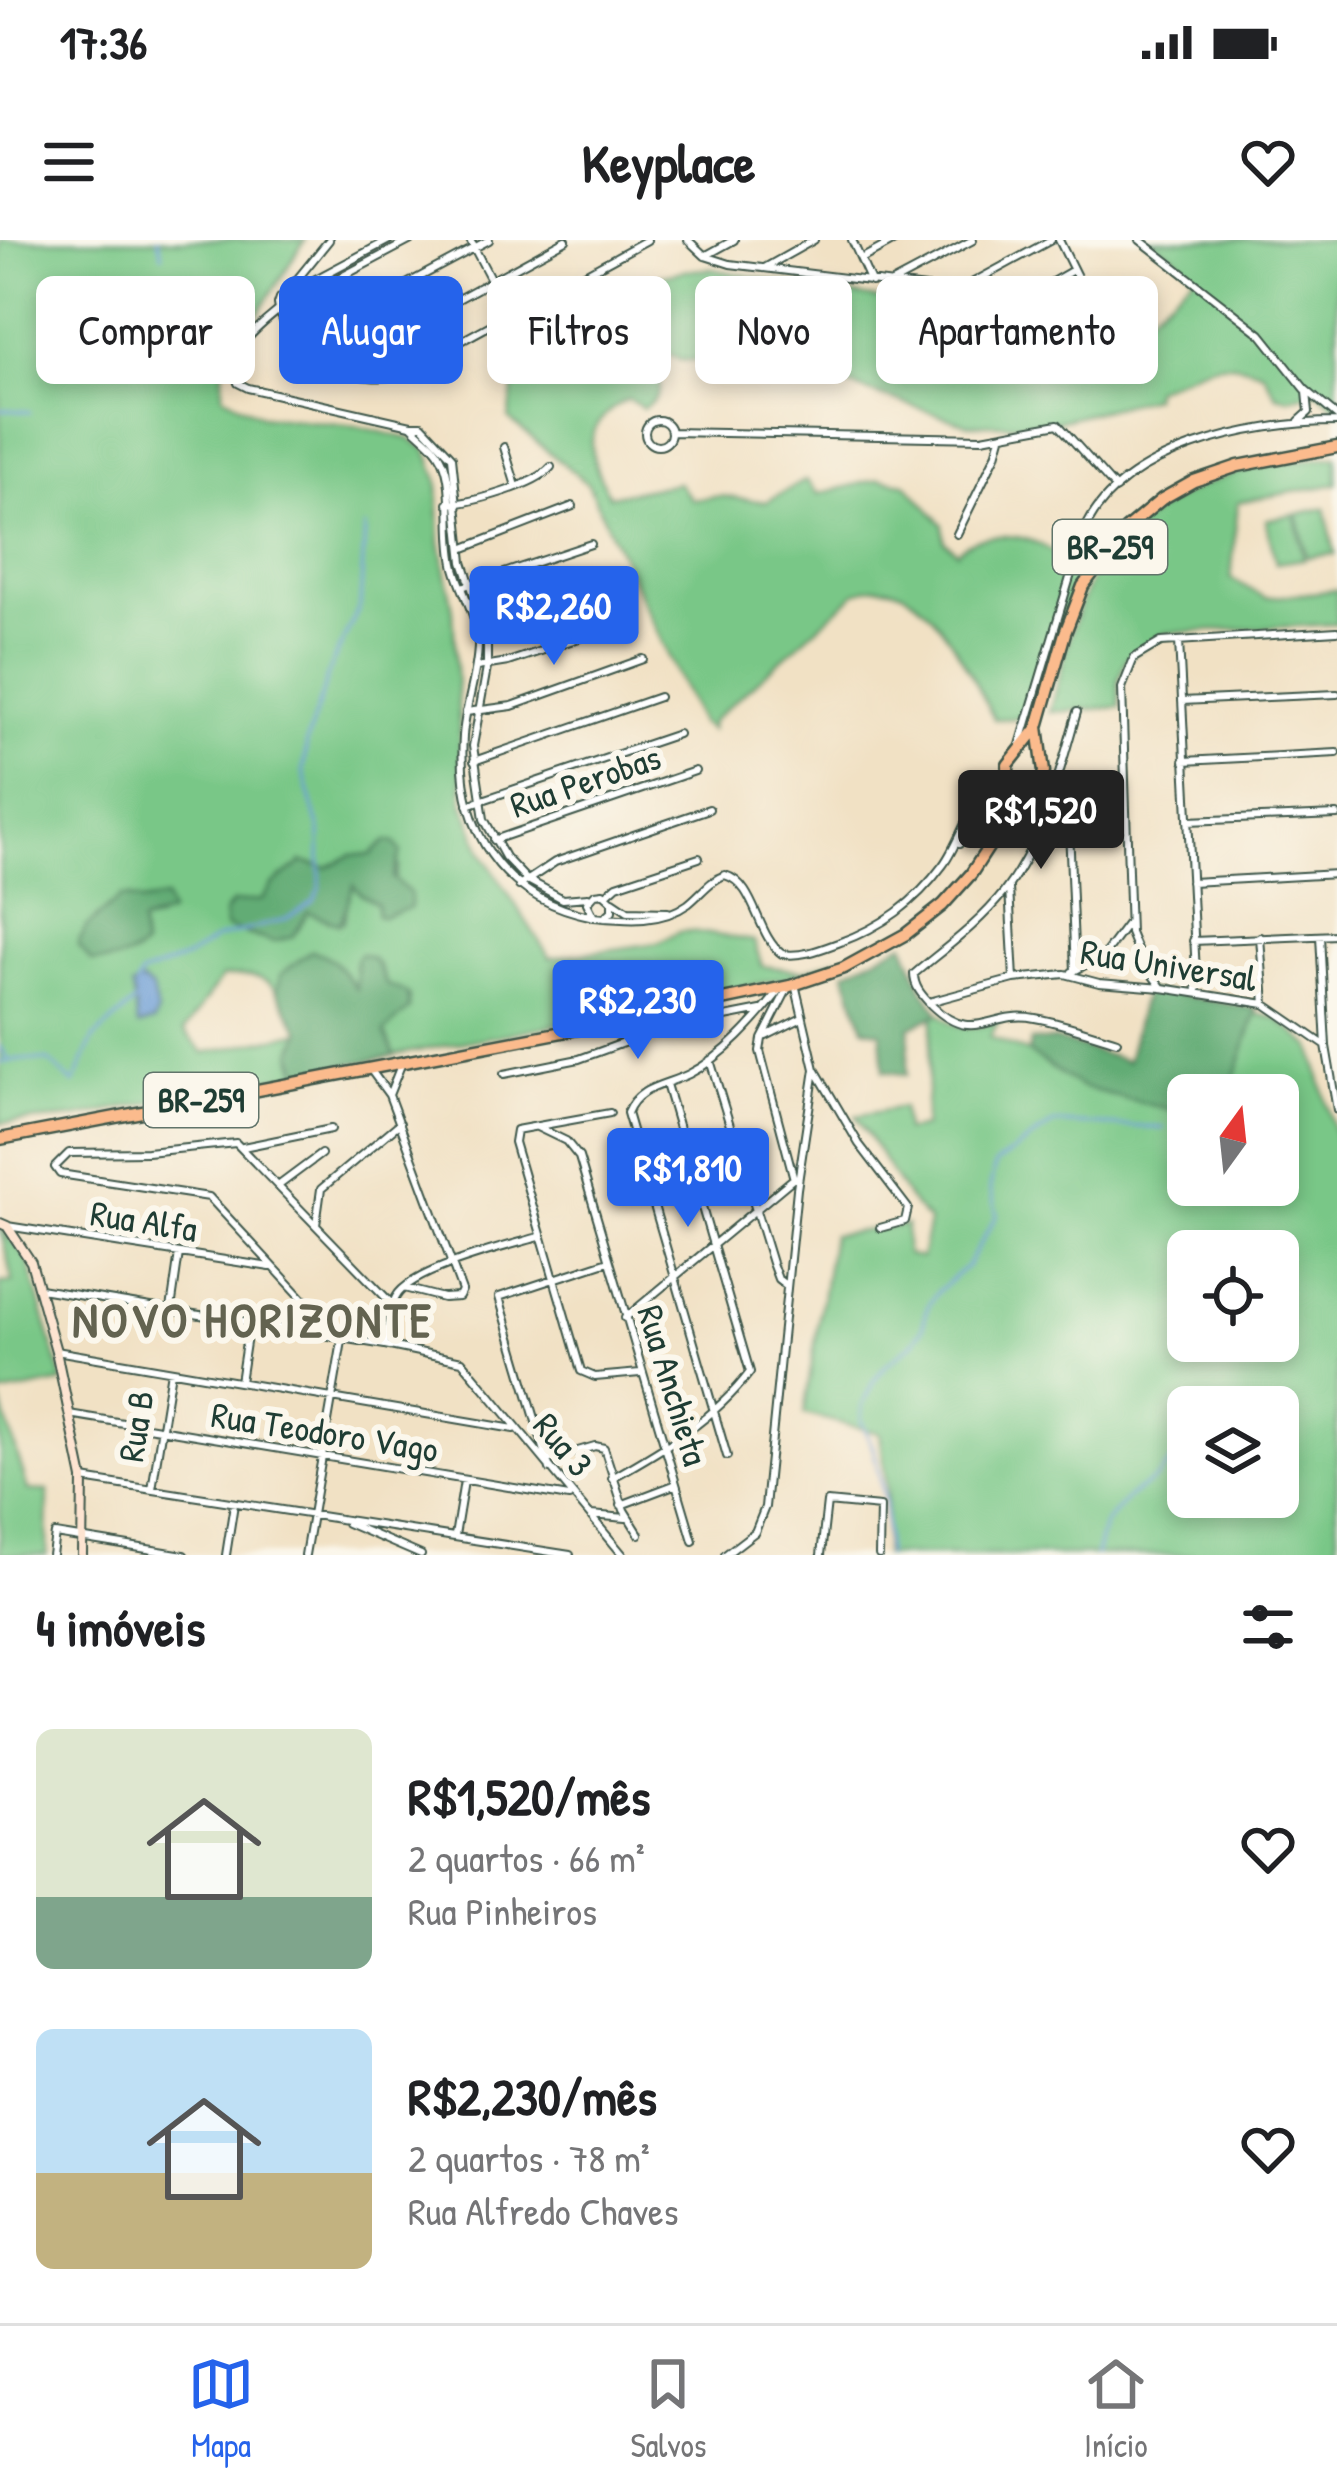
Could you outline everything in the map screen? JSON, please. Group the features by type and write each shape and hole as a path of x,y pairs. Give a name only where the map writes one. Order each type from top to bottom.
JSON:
{"highway":[{"name":"BR-259","path":"1007,777 1038,727 1078,598 1098,562 1126,529 1162,499 1194,481 1280,458 1337,450"},
{"name":"BR-259","path":"0,1138 789,985 880,951 928,918 971,874 1009,815 1036,788 1043,765 1038,727"},
{"path":"1018,753 1034,752 1043,765"},
{"path":"1007,777 1026,790 1036,788"},
{"path":"1007,777 1009,815"}],"main road":[{"path":"4,1225 26,1252 56,1351 83,1479 82,1555"}],"street":[{"path":"299,276 329,240"},
{"path":"321,276 389,240"},
{"path":"343,276 411,240"},
{"path":"415,276 472,244 489,240"},
{"path":"498,276 566,240"},
{"path":"580,276 647,240"},
{"path":"688,240 705,256 762,269 876,282"},
{"path":"705,256 734,240"},
{"path":"762,269 814,240"},
{"path":"852,240 871,281"},
{"path":"861,259 896,240"},
{"path":"905,276 974,240"},
{"path":"985,276 1055,240 1076,276"},
{"path":"1140,240 1262,334 1337,419"},
{"path":"472,244 488,276"},
{"path":"1062,276 1073,270"},
{"path":"279,301 279,310 240,347 233,370 238,383 422,425 452,457 466,586 477,631 477,667 466,712 462,761 468,805 485,845 518,886 545,902 594,916 647,919 691,902 717,877 730,875 741,883 770,944 782,954 800,956 884,923 917,895 952,851 988,782 1007,777"},
{"path":"1298,422 1310,412 1306,389"},
{"path":"1018,753 1082,534 1093,514 1116,490 1193,445 1298,422 1337,419"},
{"path":"658,420 671,432 667,442 657,446 645,434 649,424 658,420"},
{"path":"671,432 1000,437 1060,424 1116,490"},
{"path":"411,425 442,457 455,567 485,626 487,668 474,761 478,802 494,840 526,879 563,899 610,898 628,911 672,912"},
{"path":"957,534 996,455 1000,437"},
{"path":"505,447 516,486"},
{"path":"448,504 516,486 551,467"},
{"path":"461,549 573,506"},
{"path":"466,586 591,544"},
{"path":"485,626 609,583"},
{"path":"477,667 487,668 627,622"},
{"path":"1162,988 1135,948 1130,920 1123,682 1130,664 1152,644 1337,631"},
{"path":"1179,640 1197,993"},
{"path":"466,712 512,706 643,659"},
{"path":"1182,700 1337,694"},
{"path":"474,761 659,697"},
{"path":"1077,712 1052,799 1009,884 972,925 914,974 915,985 951,1023 963,1027 1032,1017 1117,1041"},
{"path":"468,805 678,734"},
{"path":"1184,761 1337,753"},
{"path":"1043,765 1066,792 1069,804 1075,971"},
{"name":"Rua Perobas","path":"494,840 694,771"},
{"path":"1036,788 1046,790 1052,799"},
{"path":"518,886 555,862 710,809"},
{"path":"1188,821 1337,815"},
{"path":"604,917 612,911 610,898 617,885 699,859"},
{"path":"1191,882 1337,874"},
{"path":"1009,884 1014,980"},
{"path":"591,896 587,907 594,916"},
{"path":"1064,974 1105,955 1130,920"},
{"path":"1193,941 1337,935"},
{"path":"1320,936 1326,1046 1337,1111"},
{"path":"1260,938 1265,1004"},
{"name":"Rua Universal","path":"929,1002 1014,980 1064,974 1099,983 1265,1004 1326,1046"},
{"path":"727,1456 628,1127 628,1109 640,1093 710,1060 789,985"},
{"path":"789,985 814,1069 859,1144 909,1209 905,1220 880,1228"},
{"path":"789,985 762,1037 761,1058 797,1189"},
{"path":"504,1074 579,1059 659,1030 764,1010"},
{"path":"762,1037 802,1018"},
{"path":"710,1060 775,1273 787,1286"},
{"path":"389,1095 402,1062"},
{"path":"369,1068 389,1095 462,1288 459,1298 404,1288"},
{"path":"725,1555 754,1532 765,1507 814,1069"},
{"path":"612,1478 665,1449 749,1375 665,1084"},
{"path":"610,1113 515,1130 516,1150 581,1371 590,1377 640,1373"},
{"path":"316,1225 321,1190 400,1124"},
{"name":"Rua Anchieta","path":"537,1127 575,1150 693,1541"},
{"path":"243,1147 332,1129"},
{"path":"342,1341 206,1195 60,1174 56,1164 69,1154 166,1151 233,1142 243,1147 393,1305"},
{"path":"278,1186 321,1154"},
{"path":"625,1318 794,1178"},
{"name":"Rua Alfa","path":"4,1225 273,1267"},
{"path":"40,1289 385,1345 393,1305 404,1288 453,1263 539,1237"},
{"path":"171,1309 179,1252"},
{"path":"551,1473 499,1297 609,1261"},
{"path":"240,1382 250,1323"},
{"path":"305,1555 342,1341"},
{"name":"Rua 3","path":"385,1345 467,1364 515,1429 622,1555"},
{"path":"56,1351 515,1429"},
{"name":"Rua B","path":"152,1489 171,1371"},
{"name":"Rua Teodoro Vago","path":"69,1414 573,1497"},
{"path":"547,1460 595,1446 609,1454 627,1519 639,1534"},
{"path":"83,1479 455,1536 508,1550 570,1555"},
{"path":"455,1536 464,1481"},
{"path":"622,1505 675,1484"},
{"path":"821,1555 827,1502 878,1506 879,1555"},
{"path":"226,1555 234,1504"},
{"path":"587,1515 627,1519"},
{"path":"342,1520 421,1555"},
{"path":"750,1523 754,1532"},
{"path":"52,1555 55,1534 184,1555"}],"green space":[{"path":"0,240 305,240 255,319 255,276 36,276 36,384 223,384 223,395 262,416 356,426 410,439 427,450 438,480 440,541 453,610 463,802 483,854 550,958 658,943 691,931 754,941 762,966 803,971 837,959 839,965 698,998 395,1055 384,1031 409,1009 409,995 386,984 378,964 355,967 356,989 332,960 311,951 281,974 277,992 260,978 222,977 184,1031 204,1053 302,1032 294,1052 300,1073 74,1118 0,1123","holes":["375,850 399,866 394,882 406,889 377,914 377,904 354,884 344,922 308,912 292,936 283,940 226,926 225,911 232,903 262,900 272,885 302,862 326,868","127,897 155,900 157,920 141,923 143,948 133,956 80,938 111,905"]},
{"path":"1147,240 1337,240 1337,410 1319,391 1289,398 1276,395 1263,372 1231,364 1195,371 1153,389 1152,397 1046,424 967,424 846,384 852,384 852,295 876,299 876,384 1158,384 1158,307 1195,275"},
{"path":"711,269 750,276 695,276 695,361 680,360 671,355 671,276 662,276"},
{"path":"514,384 659,384 657,394 643,408 628,399 601,419 595,430 592,453 609,496 678,483 692,500 721,496 766,502 806,480 818,494 879,479 905,483 943,525 944,541 957,552 974,541 996,536 1045,547 1074,569 1076,583 1033,718 994,719 941,626 902,592 880,587 856,593 711,722 710,730 700,723 588,484 509,419"},
{"path":"1337,456 1337,484 1238,502 1231,579 1266,598 1337,590 1337,624 1165,633 1126,658 1118,682 1120,707 1050,712 1083,598 1100,563 1118,542 1175,500 1218,479 1264,466"},
{"path":"1325,508 1335,554 1307,557 1297,514"},
{"path":"1294,514 1304,559 1276,563 1266,520"},
{"path":"386,841 395,843 401,852 393,878 410,894 410,908 381,917 377,904 354,885 340,924 308,912 293,936 273,942 226,927 224,914 232,903 262,900 272,885 302,862 326,868 352,855 371,855"},
{"path":"121,897 142,902 165,898 170,913 141,923 143,948 137,952 118,960 91,961 78,945 86,927"},
{"path":"904,943 939,1013 910,1027 907,1075 884,1071 881,1032 864,1028 845,972"},
{"path":"311,951 331,960 356,989 356,960 366,955 386,984 407,993 409,1009 384,1032 395,1056 300,1073 293,1053 301,1032 277,992 281,974"},
{"path":"1145,989 1257,1009 1236,1074 1167,1074 1167,1109 1081,1087 1028,1052 1031,1041 1056,1040 1127,1061"},
{"path":"939,1013 968,1028 1000,1019 990,1037 1043,1059 1081,1087 1167,1109 1167,1206 1299,1206 1299,1074 1236,1074 1256,1014 1276,1018 1312,1047 1337,1143 1337,1555 884,1555 887,1491 880,1433 804,1414 832,1235 906,1225 906,1254 921,1258 929,1222 907,1197 856,1116 902,1107 905,1131 924,1127 933,1018"},
{"path":"0,1227 27,1258 63,1382 0,1395 0,1283 13,1282"},
{"path":"0,1398 28,1490 48,1491 47,1555 0,1555"}],"water":[{"path":"142,982 152,989 157,1012 154,1022 138,1026 132,987"}],"waterway":[{"path":"158,240 162,255"},
{"path":"0,409 30,412"},
{"path":"136,986 141,975 188,957 215,939 286,919 314,901 320,889 320,831 303,771 307,741 330,668 360,606 365,527"},
{"path":"0,1063 49,1061 74,1084 93,1039 135,1002"},
{"path":"0,1047 8,1059"},
{"path":"886,1555 885,1503 874,1451 861,1420 862,1406 886,1365 913,1343 928,1306 967,1266 997,1215 990,1188 995,1164 1054,1123 1164,1128"},
{"path":"261,1390 266,1392"},
{"path":"1096,1555 1104,1525 1129,1496 1167,1467"}],"district":[{"name":"NOVO HORIZONTE","path":"253,1319"}]}
